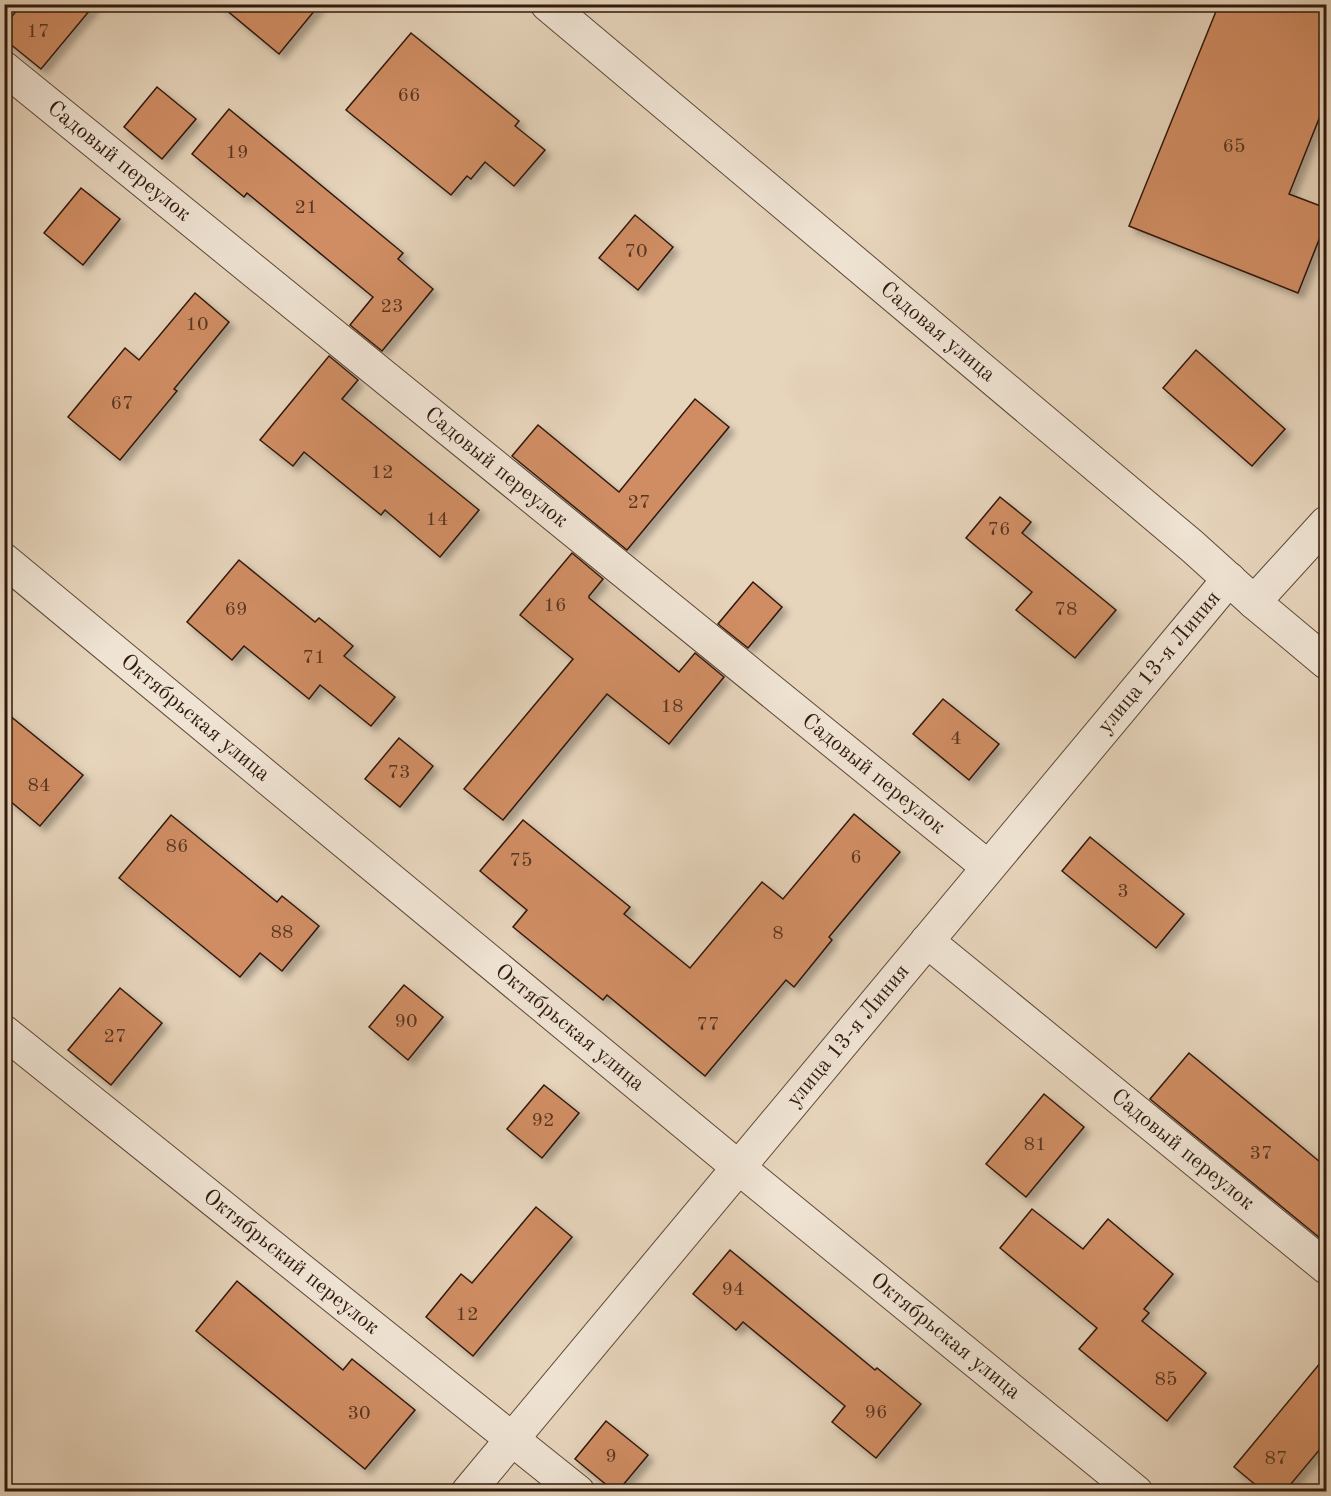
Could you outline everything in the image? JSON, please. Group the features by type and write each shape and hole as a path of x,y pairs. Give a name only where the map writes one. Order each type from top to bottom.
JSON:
{"street":[{"name":"Садовая улица","path":"547,4 1183,538 1254,602 1326,662"},
{"name":"Садовый переулок","path":"4,69 988,867"},
{"path":"1254,602 1326,523"},
{"name":"Октябрьская улица","path":"4,560 738,1167 1136,1491"},
{"name":"улица 13-я Линия","path":"468,1491 1229,579"},
{"name":"Садовый переулок","path":"927,941 1326,1267"},
{"name":"Октябрьский переулок","path":"4,1032 578,1491"}],"building":[{"path":"22,4 95,4 41,69 4,39 4,26"},
{"path":"219,4 320,4 279,54"},
{"path":"1219,4 1326,4 1326,101 1289,194 1326,208 1326,222 1298,293 1129,226"},
{"path":"411,33 519,121 515,126 545,150 514,186 485,162 471,179 467,176 451,195 346,110"},
{"path":"157,87 196,119 162,159 124,127"},
{"path":"229,109 403,253 398,259 433,289 382,351 350,325 373,297 247,193 244,197 192,154"},
{"path":"81,188 120,219 83,265 44,233"},
{"path":"635,215 673,247 638,290 599,258"},
{"path":"195,293 229,322 174,389 177,391 120,460 68,417 125,348 139,360"},
{"path":"1196,350 1285,429 1252,466 1163,388"},
{"path":"329,356 358,380 342,399 479,510 440,557 385,510 381,515 304,452 293,466 260,440"},
{"path":"695,399 729,427 627,550 512,456 538,425 619,492"},
{"path":"1000,497 1031,522 1022,533 1116,610 1075,658 1016,610 1032,592 966,538"},
{"path":"572,553 603,579 589,598 679,672 695,653 724,677 669,744 607,694 503,820 464,789 573,659 520,615"},
{"path":"239,560 315,622 319,618 353,646 344,656 395,697 371,726 320,685 309,699 244,646 232,660 187,622"},
{"path":"753,582 782,607 748,648 718,624"},
{"path":"943,699 999,744 969,780 913,734"},
{"path":"4,711 83,775 40,826 4,796"},
{"path":"399,738 433,766 400,807 365,779"},
{"path":"854,814 900,852 829,937 832,940 794,987 786,980 705,1076 607,995 603,1000 513,927 527,910 480,871 523,820 630,907 624,914 690,968 762,882 783,899"},
{"path":"171,815 277,902 282,896 319,926 282,971 260,953 240,977 119,878"},
{"path":"1090,837 1184,914 1156,948 1062,871"},
{"path":"404,985 443,1017 408,1060 369,1027"},
{"path":"120,988 162,1023 111,1085 68,1050"},
{"path":"1189,1053 1326,1167 1326,1243 1150,1099"},
{"path":"544,1085 579,1113 542,1158 507,1129"},
{"path":"1044,1094 1084,1127 1026,1197 986,1164"},
{"path":"536,1207 572,1237 473,1356 426,1317 461,1274 472,1283"},
{"path":"1032,1209 1083,1249 1108,1219 1173,1274 1144,1309 1149,1313 1142,1321 1206,1373 1167,1421 1079,1349 1097,1328 1000,1248"},
{"path":"730,1250 875,1370 877,1368 921,1404 876,1458 832,1422 845,1406 743,1322 736,1330 693,1294"},
{"path":"237,1281 343,1370 352,1359 415,1410 365,1469 196,1331"},
{"path":"1326,1356 1326,1442 1285,1491 1263,1491 1234,1467"},
{"path":"606,1421 648,1455 618,1491 614,1491 575,1459"}]}
